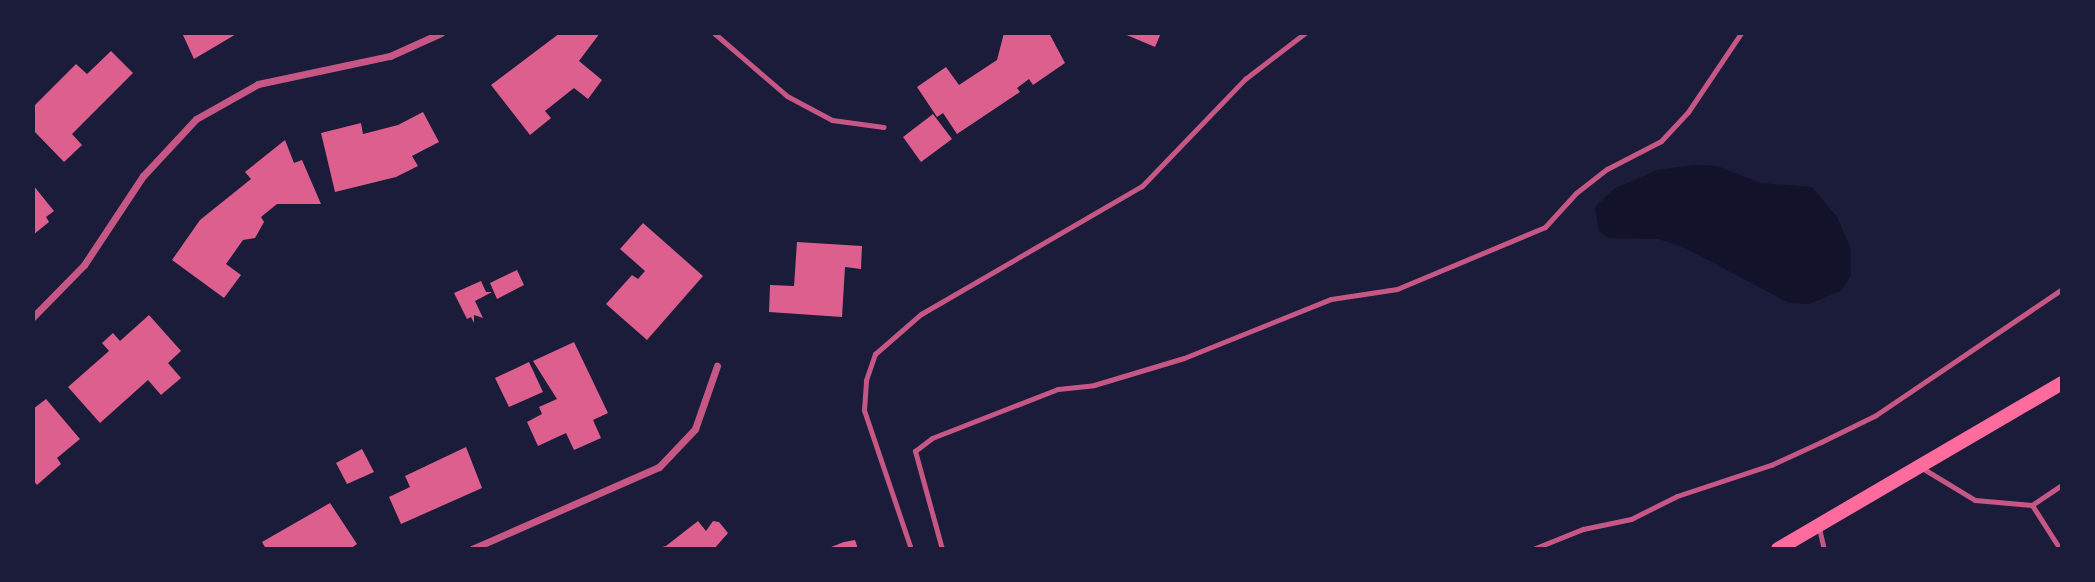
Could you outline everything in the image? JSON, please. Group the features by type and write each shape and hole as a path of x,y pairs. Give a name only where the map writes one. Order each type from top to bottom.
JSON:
{"main road":[{"path":"1778,549 2062,383"}],"street":[{"path":"33,317 84,265 143,177 196,119 258,84 390,56 441,33"},
{"path":"472,549 659,467 695,429 717,366"}],"lane":[{"path":"714,33 786,96 832,120 884,127"},
{"path":"911,549 864,410 866,380 875,354 921,314 1142,186 1245,79 1305,33"},
{"path":"942,549 915,451 932,438 1058,389 1094,385 1184,358 1331,299 1397,289 1545,227 1576,193 1607,169 1661,141 1688,112 1741,33"},
{"path":"1533,549 1572,532 1631,519 1677,496 1771,465 1832,437 1876,415 2062,289"},
{"path":"1919,466 1975,500 2032,505 2062,485"},
{"path":"2032,505 2060,549"},
{"path":"1819,525 1824,549"}],"shaded area":[{"path":"1695,165 1717,166 1761,183 1812,187 1837,217 1851,249 1851,275 1842,290 1809,304 1789,303 1687,249 1659,239 1609,238 1599,231 1595,207 1614,189 1657,170"}],"building":[{"path":"182,33 238,33 194,59"},
{"path":"560,33 600,33 579,61 602,80 588,99 574,88 545,111 551,118 530,135 491,85"},
{"path":"1004,33 1049,33 1065,63 1033,85 1029,79 1017,88 1020,92 957,134 943,113 937,117 917,87 946,67 959,85 997,60"},
{"path":"1122,33 1161,33 1155,47"},
{"path":"111,51 133,73 72,134 82,145 64,162 33,130 33,107 76,64 87,74"},
{"path":"423,112 439,142 412,156 418,166 396,177 335,192 321,133 361,123 363,134 398,125"},
{"path":"933,114 952,139 921,162 903,137"},
{"path":"285,140 294,163 302,160 321,204 277,204 261,217 264,222 255,238 243,240 226,264 241,275 224,298 172,260 200,220 251,179 245,172"},
{"path":"33,185 54,211 46,217 49,222 33,235"},
{"path":"643,223 703,276 647,340 606,304 632,275 638,279 645,271 620,249"},
{"path":"797,242 862,246 861,269 845,267 842,317 769,312 770,285 794,286"},
{"path":"517,270 524,285 497,299 490,283"},
{"path":"481,281 486,292 492,292 475,301 483,318 474,315 474,323 471,317 467,319 454,293"},
{"path":"149,315 181,351 168,363 181,378 161,395 148,380 100,423 68,387 109,351 102,343 113,333 120,341"},
{"path":"574,342 608,413 593,420 601,438 574,450 566,433 538,446 527,422 542,414 539,407 557,399 533,361"},
{"path":"529,362 543,392 509,407 495,378"},
{"path":"46,399 80,439 57,458 61,464 37,485 33,480 33,409"},
{"path":"466,447 482,488 401,524 389,497 410,487 405,476"},
{"path":"362,449 374,472 347,484 336,463"},
{"path":"330,503 357,544 350,549 266,549 262,542"},
{"path":"698,521 706,531 713,521 719,522 728,533 714,549 654,549 666,546"},
{"path":"855,540 858,549 826,549 844,542"}]}
